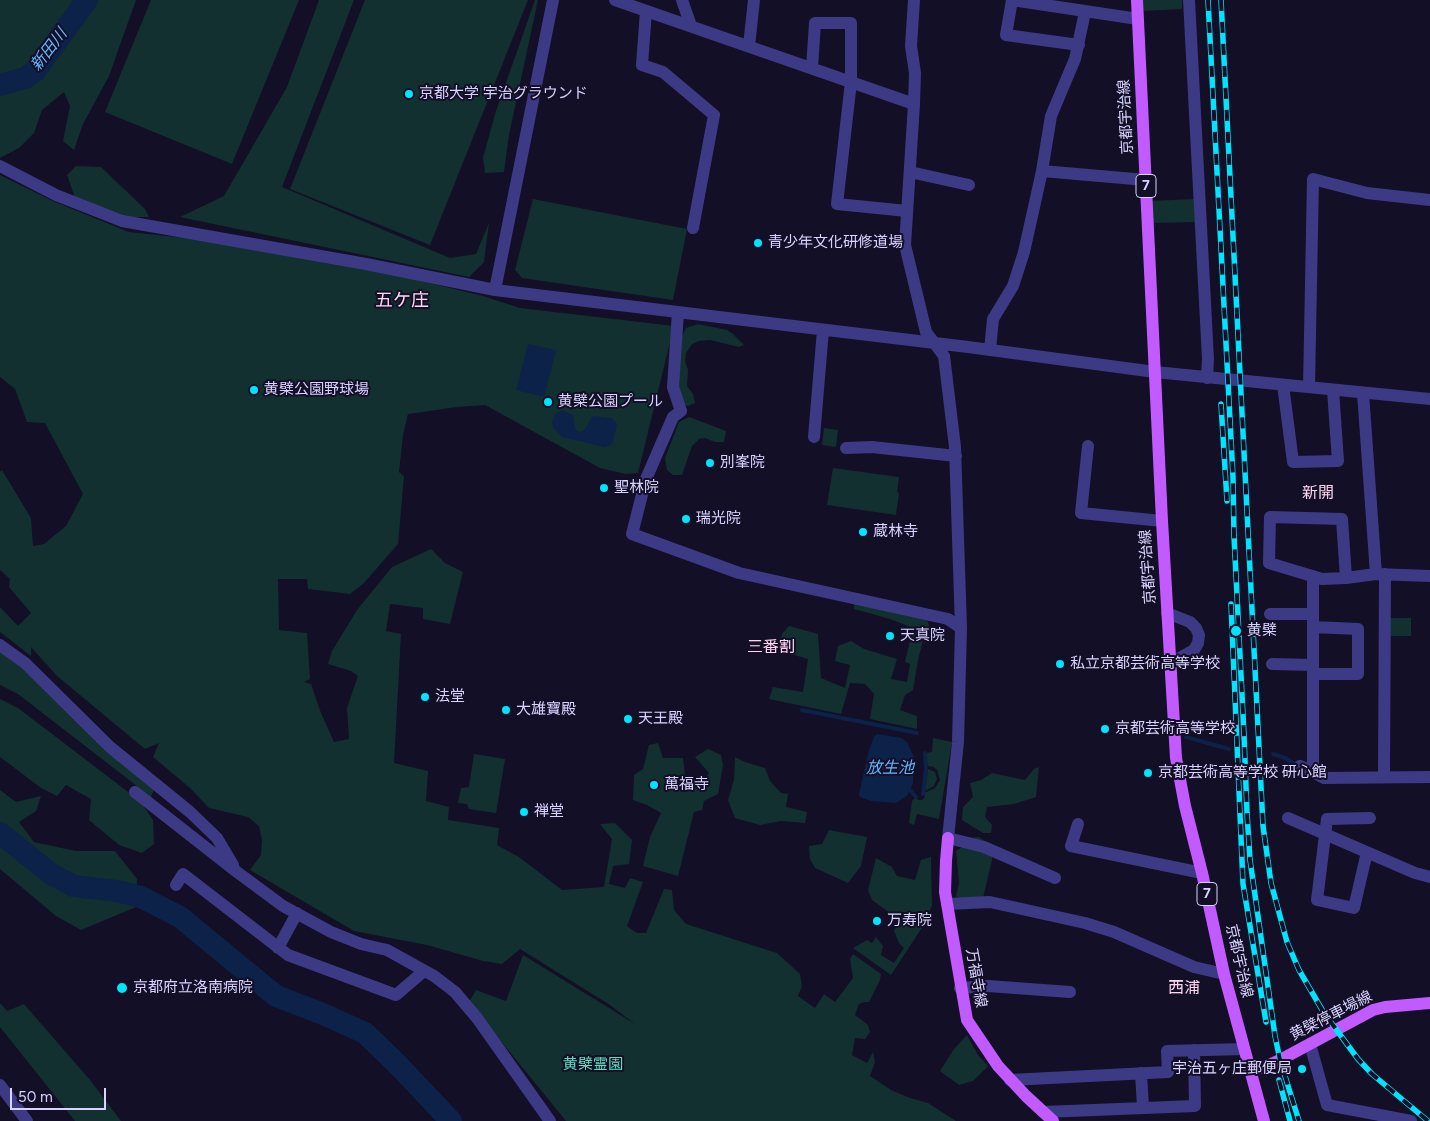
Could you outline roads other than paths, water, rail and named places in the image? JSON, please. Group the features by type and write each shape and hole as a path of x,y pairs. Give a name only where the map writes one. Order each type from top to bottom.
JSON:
{"main road":[{"name":"京都宇治線","path":"1137,0 1162,521 1176,758 1185,806 1224,974 1264,1121"},
{"name":"万福寺線","path":"948,838 945,878 947,904 960,988 968,1023 989,1055 1010,1080 1048,1117"},
{"name":"黄檗停車場線","path":"1249,1071 1267,1066 1373,1010 1385,1007 1430,1003"}],"street":[{"path":"494,290 553,0"},
{"path":"615,0 914,104"},
{"path":"682,0 691,26"},
{"path":"749,46 754,0"},
{"path":"914,0 911,46 915,73 914,104 905,245 926,332 944,356 956,456 961,628 958,742 948,838 984,847 1055,878"},
{"path":"1078,45 1006,35 1012,0 1138,19"},
{"path":"1189,0 1208,359 1207,378"},
{"path":"646,11 642,65 663,72 714,115 693,228"},
{"path":"990,350 993,320 1013,286 1024,252 1042,171 1051,116 1075,59 1085,12"},
{"path":"812,68 815,23 851,23 851,82 837,204 907,211"},
{"path":"0,166 56,195 122,221 366,264 494,290 990,350 1155,372 1430,399"},
{"path":"1042,171 1146,180"},
{"path":"910,172 969,185"},
{"path":"1309,388 1313,179 1367,193 1430,200"},
{"path":"678,312 673,387 680,411 673,416 646,479 632,534 731,571 948,619 961,628"},
{"path":"814,437 823,330"},
{"path":"1283,385 1293,462 1338,461 1332,390"},
{"path":"1363,393 1380,574 1384,777"},
{"path":"1088,446 1081,513 1162,521"},
{"path":"846,448 872,447 956,456"},
{"path":"1346,578 1342,519 1270,517 1269,563 1322,579 1346,578 1380,574 1430,576"},
{"path":"1313,576 1313,772"},
{"path":"1167,613 1190,622 1196,628 1199,635 1198,643 1194,650 1171,663"},
{"path":"1270,614 1313,614"},
{"path":"1272,664 1358,674 1358,629 1313,627"},
{"path":"0,645 25,663 110,747 190,812 217,838 237,872"},
{"path":"1300,766 1324,778 1430,777"},
{"path":"135,792 283,906 331,932 361,944 387,950 424,971 455,992 465,1003 550,1121"},
{"path":"1288,818 1415,873 1430,877"},
{"path":"1367,852 1354,908 1317,900 1327,819 1370,818"},
{"path":"1078,824 1071,846 1202,873"},
{"path":"176,885 183,874 278,948 288,955 312,966 396,995 424,971"},
{"path":"947,904 990,902 1085,923 1114,932 1194,967 1224,974"},
{"path":"278,948 297,913"},
{"path":"960,988 988,986 1070,992"},
{"path":"1310,1044 1327,1105 1411,1121"},
{"path":"1010,1080 1168,1072 1168,1051 1244,1049"},
{"path":"1048,1117 1123,1115 1143,1108 1195,1106 1194,1050"},
{"path":"1141,1073 1143,1108"},
{"path":"0,1086 27,1121"}],"water":[{"path":"528,344 556,350 544,397 516,390"},
{"path":"562,410 573,415 575,429 579,432 584,431 594,416 612,418 617,424 613,442 610,446 604,447 562,437 554,429 552,423 555,414"},
{"name":"放生池","path":"877,734 902,738 907,742 914,757 913,783 907,796 896,803 871,801 860,797 859,794 869,750"}],"waterway":[{"name":"新田川","path":"0,85 25,78 35,71 87,0"},
{"path":"802,710 917,733"},
{"path":"1186,737 1229,749"},
{"path":"923,794 926,770 925,753"},
{"path":"1273,754 1285,758 1296,765"},
{"path":"910,790 916,797"},
{"path":"0,833 51,874 74,886 117,891 141,897 180,917 276,996 365,1033 451,1121"}],"railway":[{"path":"1208,0 1233,477 1234,536 1250,860 1275,1036 1280,1060 1299,1121"},
{"path":"1221,0 1263,826 1271,883 1287,942 1299,970 1324,1013 1358,1059 1372,1074 1428,1121"},
{"path":"1221,404 1227,501"},
{"path":"1231,604 1243,884 1266,1022"},
{"path":"1279,1080 1290,1121"}],"place":[{"name":"京都大学 宇治グラウンド","path":"409,94"},
{"name":"青少年文化研修道場","path":"758,243"},
{"name":"黄檗公園野球場","path":"254,390"},
{"name":"黄檗公園プール","path":"548,402"},
{"name":"別峯院","path":"710,463"},
{"name":"聖林院","path":"604,488"},
{"name":"瑞光院","path":"686,519"},
{"name":"蔵林寺","path":"863,532"},
{"name":"黄檗","path":"1236,631"},
{"name":"天真院","path":"890,636"},
{"name":"私立京都芸術高等学校","path":"1060,664"},
{"name":"法堂","path":"425,697"},
{"name":"大雄寶殿","path":"506,710"},
{"name":"天王殿","path":"628,719"},
{"name":"京都芸術高等学校","path":"1105,729"},
{"name":"京都芸術高等学校 研心館","path":"1148,773"},
{"name":"萬福寺","path":"654,785"},
{"name":"禅堂","path":"524,812"},
{"name":"万寿院","path":"877,921"},
{"name":"京都府立洛南病院","path":"122,988"},
{"name":"宇治五ヶ庄郵便局","path":"1302,1069"}],"district":[{"name":"五ケ庄","path":"402,301"},
{"name":"新開","path":"1318,493"},
{"name":"三番割","path":"771,647"},
{"name":"西浦","path":"1184,988"}],"park label":[{"name":"黄檗霊園","path":"593,1065"}]}
